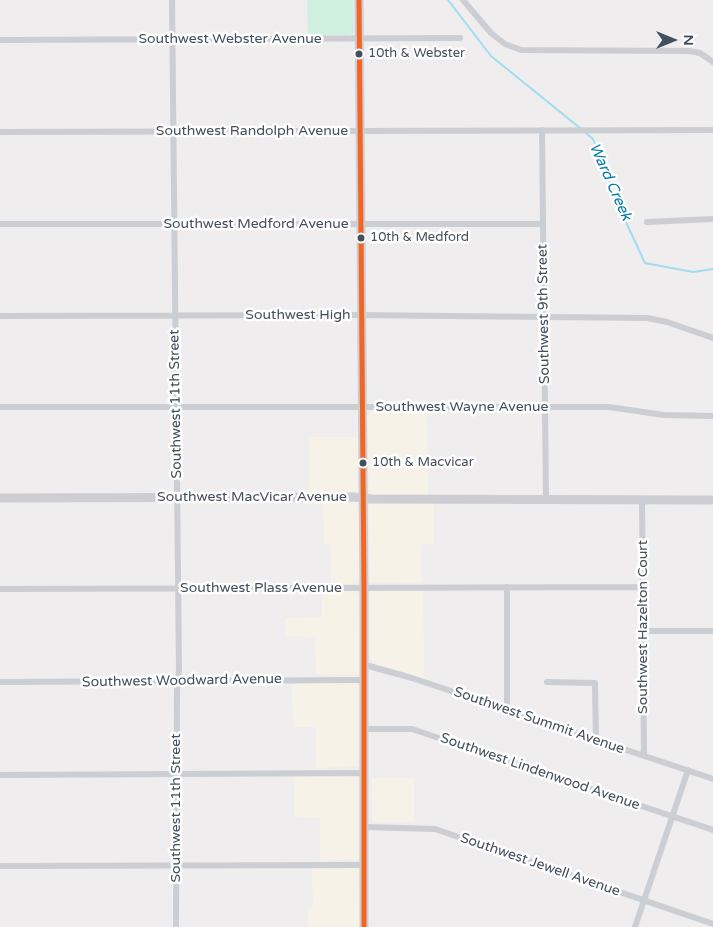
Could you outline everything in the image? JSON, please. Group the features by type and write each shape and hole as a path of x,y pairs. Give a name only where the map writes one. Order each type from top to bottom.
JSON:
{"main road":[{"path":"359,0 365,665 364,927"},
{"name":"Southwest MacVicar Avenue","path":"0,498 713,500"}],"street":[{"name":"Southwest 11th Street","path":"172,0 178,588 176,927"},
{"path":"463,0 499,40 521,50 689,51 700,53 713,62"},
{"name":"Southwest Webster Avenue","path":"0,40 460,38"},
{"name":"Southwest 9th Street","path":"542,130 546,499"},
{"name":"Southwest Randolph Avenue","path":"0,132 713,130"},
{"path":"647,222 713,218"},
{"name":"Southwest Medford Avenue","path":"0,224 543,224"},
{"name":"Southwest High","path":"0,316 647,318 667,322 713,338"},
{"name":"Southwest Wayne Avenue","path":"0,407 609,407 664,415 713,416"},
{"name":"Southwest Hazelton Court","path":"642,499 644,756"},
{"path":"507,587 507,710"},
{"name":"Southwest Plass Avenue","path":"0,589 642,587"},
{"path":"643,631 713,632"},
{"name":"Southwest Summit Avenue","path":"365,665 412,678 713,779"},
{"name":"Southwest Woodward Avenue","path":"0,682 365,680"},
{"path":"547,682 595,683 596,740"},
{"name":"Southwest Lindenwood Avenue","path":"364,729 412,729 713,830"},
{"path":"635,927 688,770"},
{"path":"0,774 365,773"},
{"name":"Southwest Jewell Avenue","path":"364,827 435,829 713,924"},
{"path":"0,866 364,866"}],"shaded area":[{"path":"372,410 427,410 428,495 375,495 369,493 367,417"},
{"path":"309,437 358,437 358,492 309,493"},
{"path":"323,500 358,502 359,580 355,584 331,584 331,545 324,545"},
{"path":"372,502 434,503 434,544 421,545 421,583 370,582 369,506"},
{"path":"423,590 424,679 374,663 369,657 370,591"},
{"path":"322,591 355,591 359,595 360,672 357,675 316,674 315,637 285,636 285,618 322,617"},
{"path":"356,682 359,686 358,766 316,768 316,727 293,727 292,683"},
{"path":"294,776 358,777 359,859 320,861 320,818 294,817"},
{"path":"371,778 414,778 414,822 373,822"},
{"path":"312,868 355,868 359,871 360,927 308,927 308,908 313,907"}],"green space":[{"path":"307,0 353,0 354,33 349,35 308,35"}],"waterway":[{"name":"Ward Creek","path":"448,0 491,56 580,128"},
{"name":"Ward Creek","path":"586,133 593,139 618,205 645,263 693,272 713,269"}],"transit line":[{"path":"359,0 364,588 364,927"}],"place":[{"name":"10th & Webster","path":"359,54"},
{"name":"10th & Medford","path":"361,238"},
{"name":"10th & Macvicar","path":"363,463"}]}
